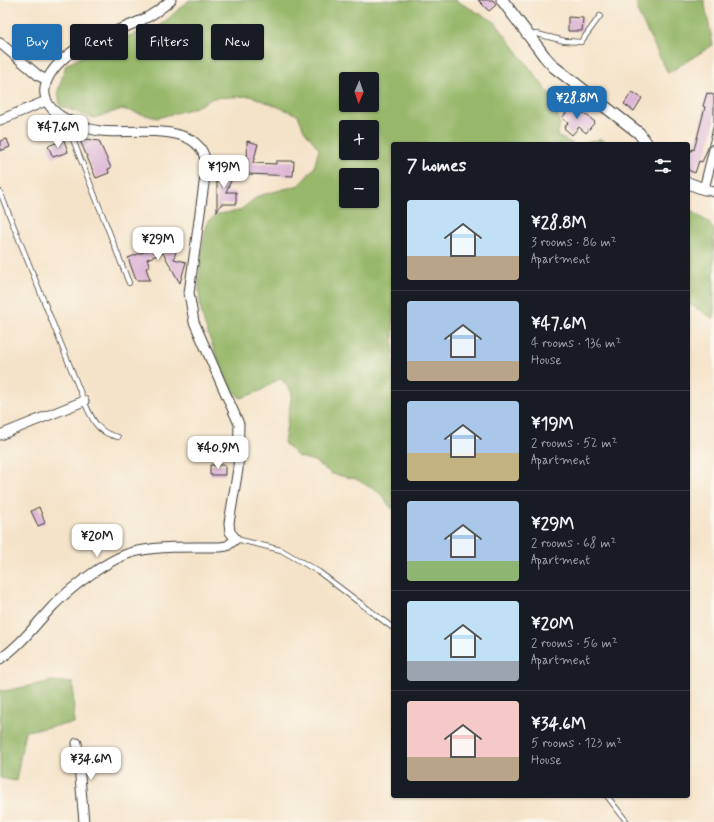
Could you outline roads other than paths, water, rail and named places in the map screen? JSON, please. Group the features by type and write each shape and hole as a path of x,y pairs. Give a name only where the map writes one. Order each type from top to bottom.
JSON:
{"street":[{"path":"0,659 26,636 64,595 88,576 109,564 136,552 167,548 227,546 236,539 230,532 229,523 238,469 239,424 194,322 189,293 206,169 206,159 203,150 186,137 170,133 98,131 65,119 54,112 46,101 44,93 47,80 53,68 81,46 99,36 145,18 172,0"},
{"path":"502,0 554,67 639,133 646,142"},
{"path":"0,43 39,76 47,80"},
{"path":"0,120 46,101"},
{"path":"690,184 709,190 714,149"},
{"path":"0,435 84,401"},
{"path":"77,743 84,822"}],"lane":[{"path":"529,35 537,34 565,41 581,42 600,16"},
{"path":"65,119 129,283"},
{"path":"0,192 84,401 96,426 101,431 118,437"},
{"path":"236,539 280,550 319,572 391,626"},
{"path":"609,798 627,822"}]}
